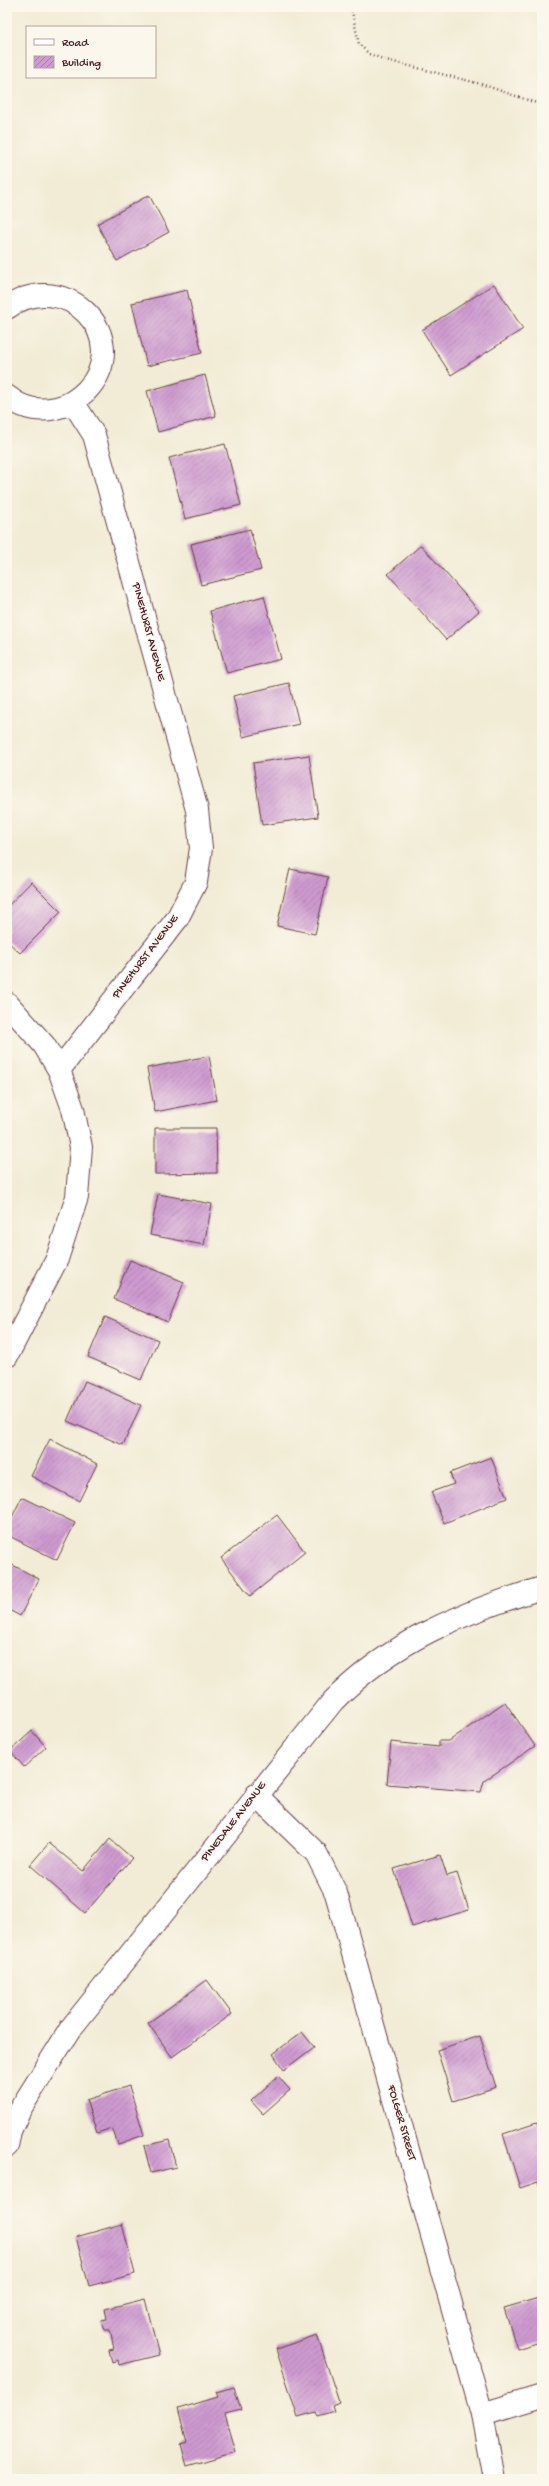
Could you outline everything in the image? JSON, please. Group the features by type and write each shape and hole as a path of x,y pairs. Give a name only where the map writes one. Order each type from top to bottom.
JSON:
{"street":[{"path":"7,308 28,296 50,294 71,300 88,314 99,334 101,362 96,378 90,387 73,402 48,410 35,409 23,406 7,396"},
{"name":"PINEHURST AVENUE","path":"59,1070 177,919 196,882 200,848 197,810 94,435 73,402"},
{"path":"7,1003 44,1045 59,1070 73,1109 80,1146 77,1197 57,1259 7,1356"},
{"name":"PINEDALE AVENUE","path":"7,2146 10,2131 19,2111 71,2028 256,1795 333,1701 371,1666 425,1632 494,1603 542,1588"},
{"name":"FOLGER STREET","path":"256,1795 316,1853 336,1893 482,2414 494,2479"},
{"path":"482,2414 542,2396"}],"path":[{"path":"352,7 359,44 364,50 375,57 481,84 542,105"}],"building":[{"path":"149,195 169,232 117,261 97,224"},
{"path":"494,284 523,329 451,375 422,330"},
{"path":"187,290 202,353 147,366 132,303"},
{"path":"205,375 216,416 158,432 147,391"},
{"path":"225,444 241,505 185,519 169,458"},
{"path":"250,529 261,570 201,585 191,544"},
{"path":"421,545 479,611 446,640 388,574"},
{"path":"264,596 281,659 227,673 210,611"},
{"path":"289,683 299,724 243,737 233,696"},
{"path":"309,755 318,817 262,825 253,763"},
{"path":"290,869 328,877 315,934 277,926"},
{"path":"31,882 61,912 20,953 7,941 7,907"},
{"path":"209,1056 217,1100 155,1112 147,1068"},
{"path":"155,1128 216,1128 217,1173 155,1174"},
{"path":"158,1194 212,1204 204,1245 150,1235"},
{"path":"130,1260 184,1282 168,1322 114,1299"},
{"path":"105,1317 158,1340 141,1380 88,1357"},
{"path":"85,1381 141,1405 123,1445 67,1421"},
{"path":"50,1439 97,1464 79,1501 31,1476"},
{"path":"491,1457 507,1498 444,1523 431,1492 454,1484 450,1473"},
{"path":"22,1497 75,1523 57,1560 7,1535 7,1527"},
{"path":"277,1515 305,1552 250,1596 221,1558"},
{"path":"7,1562 39,1579 20,1616 7,1609"},
{"path":"505,1702 535,1746 484,1781 481,1792 387,1784 391,1742 439,1747 439,1741 449,1741"},
{"path":"32,1731 46,1747 24,1767 10,1751"},
{"path":"110,1839 132,1858 85,1913 30,1865 49,1843 83,1871"},
{"path":"440,1855 447,1876 457,1873 469,1910 412,1927 394,1869"},
{"path":"207,1980 232,2014 172,2057 148,2023"},
{"path":"302,2032 314,2047 284,2070 273,2054"},
{"path":"480,2036 496,2087 453,2101 437,2050"},
{"path":"278,2076 290,2090 263,2114 251,2101"},
{"path":"129,2086 144,2135 118,2144 112,2128 97,2133 86,2100"},
{"path":"537,2123 542,2140 542,2194 538,2182 520,2188 503,2134"},
{"path":"169,2140 176,2167 151,2173 144,2146"},
{"path":"122,2224 135,2274 89,2286 76,2237"},
{"path":"542,2297 542,2341 517,2349 504,2308"},
{"path":"145,2299 159,2355 119,2365 118,2360 112,2362 109,2350 114,2349 110,2330 104,2330 101,2320 107,2319 105,2309"},
{"path":"317,2335 339,2402 332,2405 334,2411 318,2416 316,2412 298,2417 276,2349"},
{"path":"234,2387 241,2410 225,2414 236,2452 187,2466 181,2444 187,2442 178,2409 218,2397 216,2392"}]}
